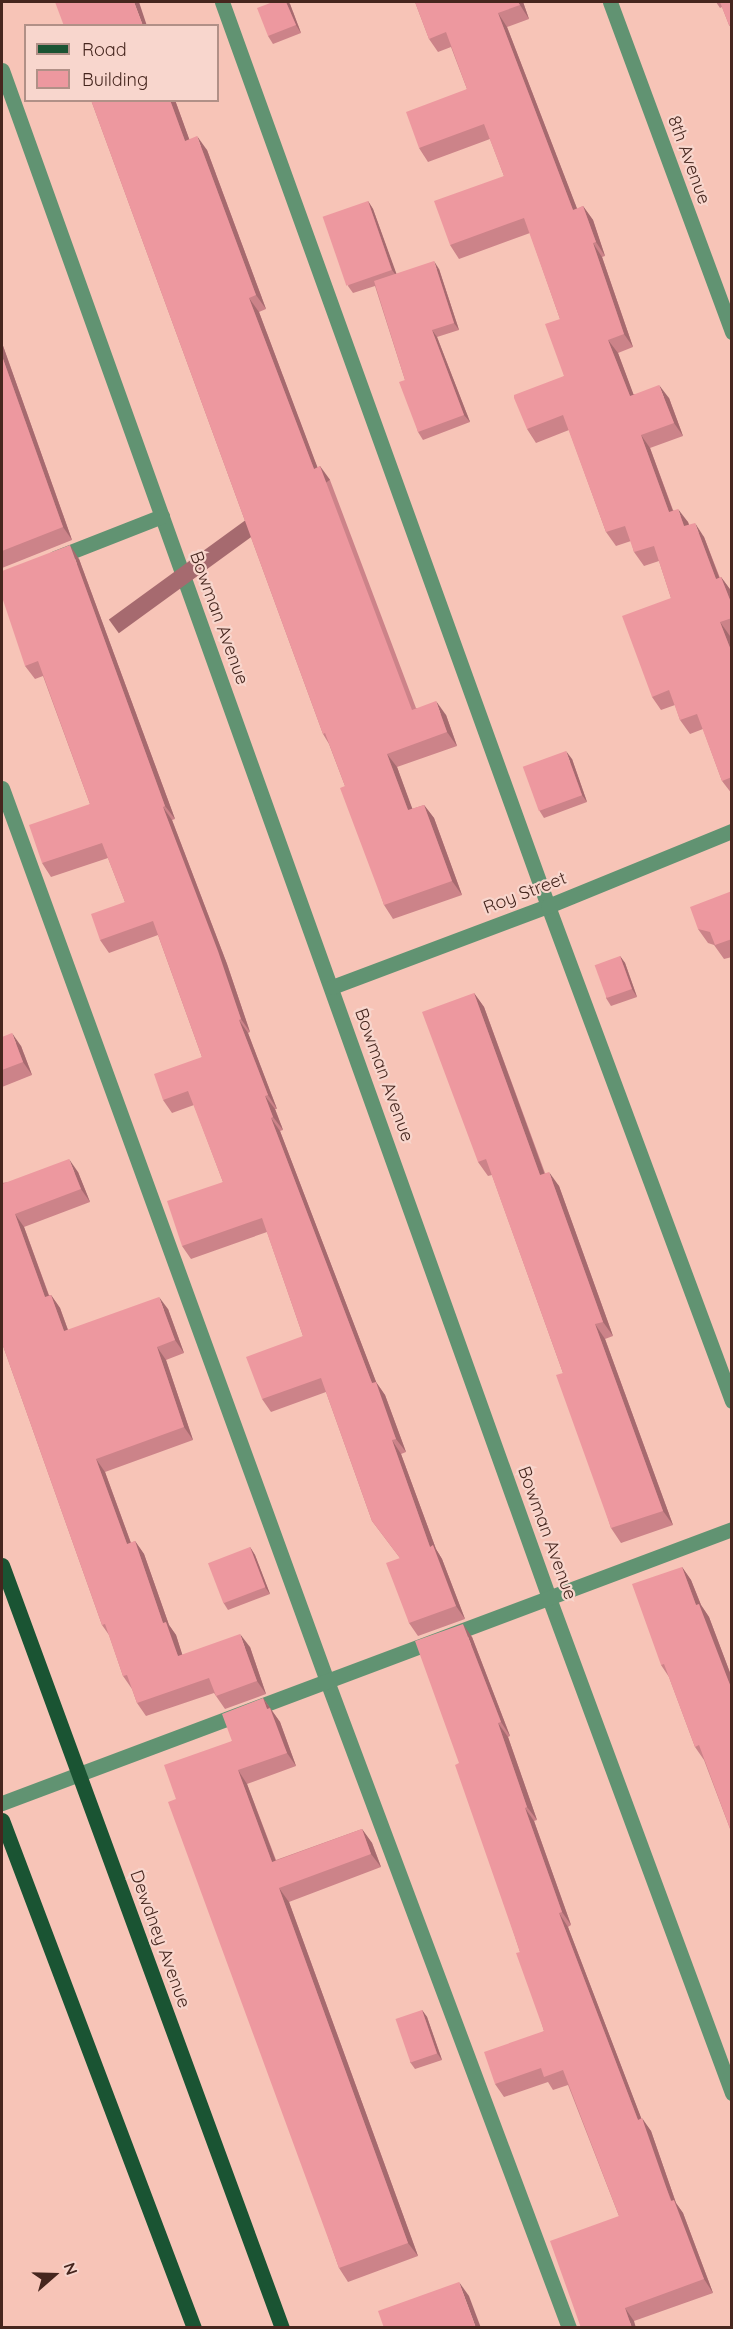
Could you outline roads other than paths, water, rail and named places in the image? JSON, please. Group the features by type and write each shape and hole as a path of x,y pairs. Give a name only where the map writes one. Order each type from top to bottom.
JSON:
{"main road":[{"name":"Dewdney Avenue","path":"2,1564 282,2328"},
{"path":"2,1820 194,2328"}],"street":[{"path":"222,2 548,906 732,1401"},
{"name":"8th Avenue","path":"610,2 732,333"},
{"name":"Bowman Avenue","path":"2,70 549,1598 732,2093"},
{"path":"44,562 162,516"},
{"path":"2,788 327,1681 569,2328"},
{"name":"Roy Street","path":"332,987 548,906 732,831"},
{"path":"2,1803 732,1529"}]}
